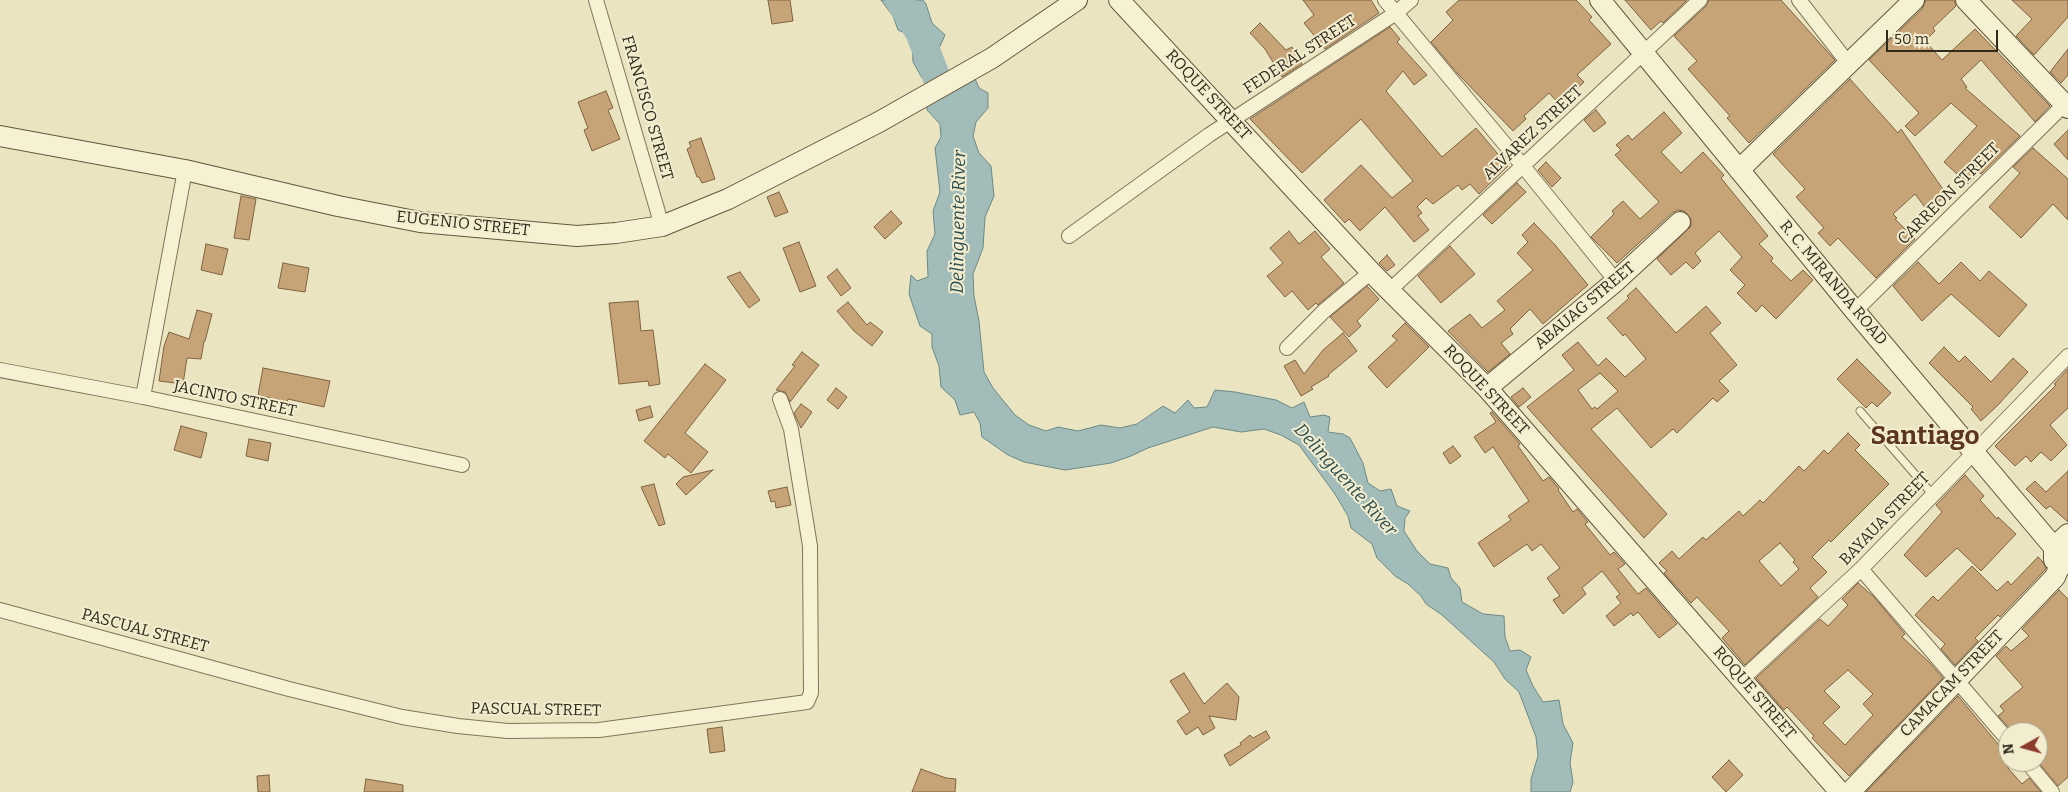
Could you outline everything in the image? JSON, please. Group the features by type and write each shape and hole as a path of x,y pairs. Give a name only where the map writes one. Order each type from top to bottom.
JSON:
{"street":[{"name":"FRANCISCO STREET","path":"596,0 662,226"},
{"name":"EUGENIO STREET","path":"0,136 185,170 338,206 420,222 577,236 616,233 662,226 728,199 879,122 992,58 1076,0"},
{"name":"ROQUE STREET","path":"1119,0 1232,120 1370,272 1487,388 1840,792"},
{"path":"1385,0 1616,281"},
{"name":"FEDERAL STREET","path":"1069,236 1232,120 1396,13 1411,0"},
{"name":"R. C. MIRANDA ROAD","path":"1600,0 1855,312 2063,555"},
{"name":"ALVAREZ STREET","path":"1389,291 1700,0"},
{"path":"1799,0 1848,63"},
{"path":"1739,170 1914,0"},
{"path":"1966,0 2067,104"},
{"name":"CARREON STREET","path":"1855,312 2067,104"},
{"path":"143,397 185,170"},
{"name":"ABAUAG STREET","path":"1487,388 1616,281 1680,222"},
{"path":"1287,348 1324,311 1370,272"},
{"name":"BAYAUA STREET","path":"1742,679 1861,569 2068,356"},
{"name":"JACINTO STREET","path":"0,370 143,397 462,464"},
{"name":"PASCUAL STREET","path":"0,610 402,717 458,726 508,731 599,730 807,702 811,693 810,546 791,430 780,399"},
{"name":"CAMACAM STREET","path":"1850,792 1956,680 2063,555"},
{"path":"1861,569 1998,728"},
{"path":"2035,772 2052,792"}],"lane":[{"path":"1860,411 1933,495"}],"water":[{"path":"881,0 923,0 932,23 945,35 937,53 941,67 922,78 913,62 912,36 898,30 893,16"},
{"path":"973,74 979,88 988,93 988,108 976,122 973,136 979,153 991,166 994,196 985,217 983,248 973,274 974,296 979,321 984,372 993,388 1015,415 1029,425 1046,431 1058,427 1078,431 1101,425 1120,428 1137,424 1163,406 1175,413 1188,400 1194,408 1207,407 1215,390 1276,400 1292,408 1304,402 1310,417 1324,415 1330,417 1328,432 1343,434 1350,438 1363,463 1368,483 1380,491 1391,489 1397,506 1410,511 1405,518 1404,531 1417,551 1430,564 1448,568 1451,578 1460,588 1462,602 1483,614 1504,616 1505,637 1510,651 1520,650 1531,657 1526,670 1543,702 1559,700 1563,724 1573,743 1570,763 1573,782 1570,792 1531,792 1531,779 1538,756 1536,737 1519,692 1505,679 1494,662 1442,615 1426,604 1421,596 1408,584 1395,576 1377,558 1372,544 1351,528 1348,516 1335,494 1299,445 1281,435 1264,429 1241,432 1213,427 1148,448 1111,463 1065,470 1024,462 1008,455 982,437 980,423 974,412 960,415 955,400 941,387 939,366 932,347 932,334 920,326 909,294 911,275 917,281 928,277 927,251 935,234 933,211 940,192 935,148 941,137 940,124 927,110 926,90"}],"building":[{"path":"768,0 790,0 793,21 772,24"},
{"path":"1303,0 1371,0 1379,13 1325,49 1304,23 1314,15"},
{"path":"1459,0 1576,0 1592,17 1589,20 1611,44 1577,75 1584,82 1560,105 1549,93 1524,116 1526,119 1513,131 1458,74 1431,42 1453,20 1446,12"},
{"path":"1625,0 1687,0 1663,23 1661,21 1651,30"},
{"path":"1709,0 1781,0 1835,60 1749,143 1727,118 1730,116 1688,69 1697,61 1674,36 1706,6"},
{"path":"1926,0 1954,0 1956,6 1933,28 1935,31 1925,41 1942,60 1975,29 2050,106 2035,122 1981,60 1961,79 1967,87 1965,88 2020,136 1968,184 1944,162 1977,126 1951,103 1915,136 1905,126 1919,113 1869,60 1922,9"},
{"path":"2012,0 2068,0 2068,17 2034,55 2016,36 2032,19"},
{"path":"1260,23 1286,50 1292,47 1302,64 1282,77 1265,49 1250,33"},
{"path":"1390,27 1400,39 1397,42 1427,75 1414,85 1403,71 1386,91 1442,157 1476,128 1508,166 1479,194 1470,184 1462,190 1458,185 1433,204 1426,198 1417,207 1422,213 1418,216 1429,230 1414,242 1385,207 1360,231 1349,219 1345,223 1324,200 1361,165 1392,198 1413,181 1361,119 1302,173 1250,119"},
{"path":"2068,49 2068,75 2061,83 2050,72"},
{"path":"1850,79 1898,133 1901,129 1947,195 1927,210 1915,194 1893,214 1897,218 1895,219 1915,239 1876,278 1838,238 1830,246 1818,233 1824,228 1796,197 1805,189 1773,154"},
{"path":"606,91 613,108 608,110 620,139 592,151 584,130 588,128 578,102"},
{"path":"1596,110 1606,123 1594,132 1584,120"},
{"path":"1664,112 1682,133 1661,152 1681,173 1703,152 1724,175 1721,178 1768,236 1759,244 1773,258 1771,261 1791,281 1803,270 1813,280 1776,319 1762,305 1756,312 1737,293 1745,285 1730,270 1742,257 1719,231 1695,253 1701,261 1693,269 1686,262 1671,275 1657,259 1691,226 1691,219 1684,211 1678,210 1672,213 1617,263 1591,237 1614,214 1612,211 1623,201 1640,219 1659,202 1615,155 1621,150 1616,145 1628,135 1632,140"},
{"path":"2068,130 2068,160 2054,144"},
{"path":"701,138 715,179 702,183 699,177 697,177 687,149 691,147 689,142"},
{"path":"2033,148 2068,179 2068,220 2053,204 2021,238 1989,207 2020,173 2013,167"},
{"path":"1546,162 1561,178 1552,187 1538,170"},
{"path":"1517,183 1526,192 1492,224 1483,215"},
{"path":"779,192 788,212 775,217 767,197"},
{"path":"241,196 256,199 249,240 234,238"},
{"path":"891,211 902,223 885,239 874,227"},
{"path":"1534,223 1588,285 1543,324 1530,309 1510,329 1513,334 1501,343 1510,354 1488,372 1448,331 1470,314 1482,328 1505,310 1497,301 1533,270 1517,253 1528,242 1522,235"},
{"path":"1289,231 1299,244 1315,231 1330,249 1321,257 1344,283 1318,305 1316,303 1308,310 1292,291 1285,297 1267,276 1283,263 1270,248"},
{"path":"799,242 816,286 800,292 783,248"},
{"path":"206,244 228,249 222,275 201,270"},
{"path":"1450,246 1475,274 1441,303 1418,276"},
{"path":"1387,255 1395,265 1387,271 1379,263"},
{"path":"1918,262 1939,284 1961,262 1980,281 1989,271 2027,305 1999,337 1951,294 1922,321 1893,286"},
{"path":"283,263 309,268 305,292 278,288"},
{"path":"837,269 851,288 841,296 827,277"},
{"path":"740,272 760,300 749,308 727,277"},
{"path":"1367,286 1379,299 1357,321 1361,326 1349,337 1330,317"},
{"path":"1636,288 1676,333 1706,306 1721,323 1710,333 1737,365 1719,381 1729,391 1717,402 1713,398 1677,433 1673,429 1651,448 1617,408 1591,429 1667,514 1644,538 1527,407 1574,370 1562,355 1578,342 1598,366 1606,358 1625,377 1646,359 1625,334 1623,336 1607,318 1629,298 1627,296","holes":["1600,373 1618,391 1597,409 1595,407 1592,409 1578,390"]},
{"path":"638,301 641,331 653,330 660,384 649,386 648,381 619,384 609,303"},
{"path":"848,302 867,325 870,322 883,332 872,346 854,331 837,311"},
{"path":"197,310 212,314 201,359 187,358 183,384 159,381 164,346 169,332 189,339"},
{"path":"1405,323 1429,347 1387,388 1368,367 1397,340 1392,336"},
{"path":"1343,333 1357,351 1329,376 1311,387 1313,389 1301,396 1284,366 1295,360 1304,374 1323,350"},
{"path":"1944,347 1959,362 1965,356 1991,382 2013,358 2028,372 1981,421 1971,409 1973,407 1929,363"},
{"path":"802,352 819,365 790,402 785,392 776,390 795,366 792,365"},
{"path":"1857,359 1891,393 1877,407 1872,402 1866,408 1837,379"},
{"path":"705,364 726,380 685,433 708,452 691,473 668,454 665,458 644,441"},
{"path":"263,368 330,381 324,407 288,399 287,402 258,395"},
{"path":"2068,369 2068,408 2050,425 2067,445 2051,461 2041,452 2031,462 2026,456 2015,466 1995,446 2056,385 2054,384"},
{"path":"836,388 847,397 838,409 827,400"},
{"path":"1523,388 1531,397 1519,407 1511,397"},
{"path":"801,404 812,412 801,428 794,413"},
{"path":"650,406 653,417 639,421 636,410"},
{"path":"1492,412 1520,444 1518,446 1543,481 1549,477 1573,512 1577,509 1588,522 1585,524 1610,555 1614,552 1625,564 1618,569 1638,594 1646,588 1677,624 1659,638 1638,612 1633,616 1631,613 1614,626 1606,616 1621,603 1616,597 1620,594 1602,571 1582,588 1586,594 1563,614 1553,600 1560,596 1547,578 1560,568 1541,544 1532,551 1527,544 1494,567 1478,543 1511,520 1508,516 1529,501 1493,447 1485,453 1474,437 1496,422 1490,413"},
{"path":"181,426 207,433 201,458 174,450"},
{"path":"1848,433 1860,445 1855,450 1889,484 1831,542 1829,540 1812,557 1827,572 1810,588 1818,597 1745,665 1722,638 1729,631 1697,597 1691,603 1664,573 1667,571 1659,563 1672,551 1679,559 1703,537 1706,540 1739,511 1743,516 1760,500 1763,503 1799,466 1804,471 1824,450 1828,454","holes":["1780,543 1795,560 1793,562 1799,569 1781,586 1759,561"]},
{"path":"249,439 271,443 268,461 246,456"},
{"path":"1453,446 1461,456 1450,464 1443,453"},
{"path":"713,470 686,495 676,484 683,477"},
{"path":"2068,471 2068,522 2050,506 2046,509 2026,489 2035,481 2046,492"},
{"path":"1965,475 1984,496 1980,500 1997,519 1998,517 2016,534 1981,571 1957,548 1926,577 1904,555 1942,512 1936,505"},
{"path":"654,484 665,524 659,526 641,487"},
{"path":"787,487 791,505 776,508 775,501 771,502 768,491"},
{"path":"2038,557 2046,568 2045,570 2000,617 1998,615 1975,638 1978,641 1955,665 1941,649 1945,644 1915,615 1933,596 1938,601 1972,566 1997,591 2008,581 2011,585"},
{"path":"1858,583 1874,597 1905,634 1902,637 1943,678 1849,776 1812,738 1814,736 1787,707 1784,710 1756,678 1820,619 1828,626 1848,605 1842,599","holes":["1848,670 1873,694 1863,704 1873,715 1845,745 1823,723 1840,707 1824,691"]},
{"path":"2059,590 2068,599 2068,777 2058,786 2046,772 2048,772 2048,722 2004,722 1998,716 2004,711 2000,706 2023,687 1996,656 2006,646 2011,651 2029,636 2022,629"},
{"path":"1184,673 1204,704 1227,683 1239,697 1236,720 1209,716 1215,728 1203,735 1198,727 1186,735 1177,721 1190,712 1170,681"},
{"path":"1958,696 1998,744 1998,772 2012,772 2022,784 2029,778 2041,792 1866,792"},
{"path":"722,727 725,751 710,753 707,729"},
{"path":"1266,731 1270,738 1230,766 1224,755 1241,745 1240,743 1250,735 1253,738"},
{"path":"1729,760 1743,775 1726,792 1712,777"},
{"path":"921,769 946,778 956,779 955,792 912,792"},
{"path":"269,775 270,792 258,792 257,776"},
{"path":"366,779 403,785 403,792 364,792"}],"waterway":[{"name":"Delinguente River","path":"899,0 919,32 950,112"}],"district":[{"name":"Santiago","path":"1925,437"}]}
